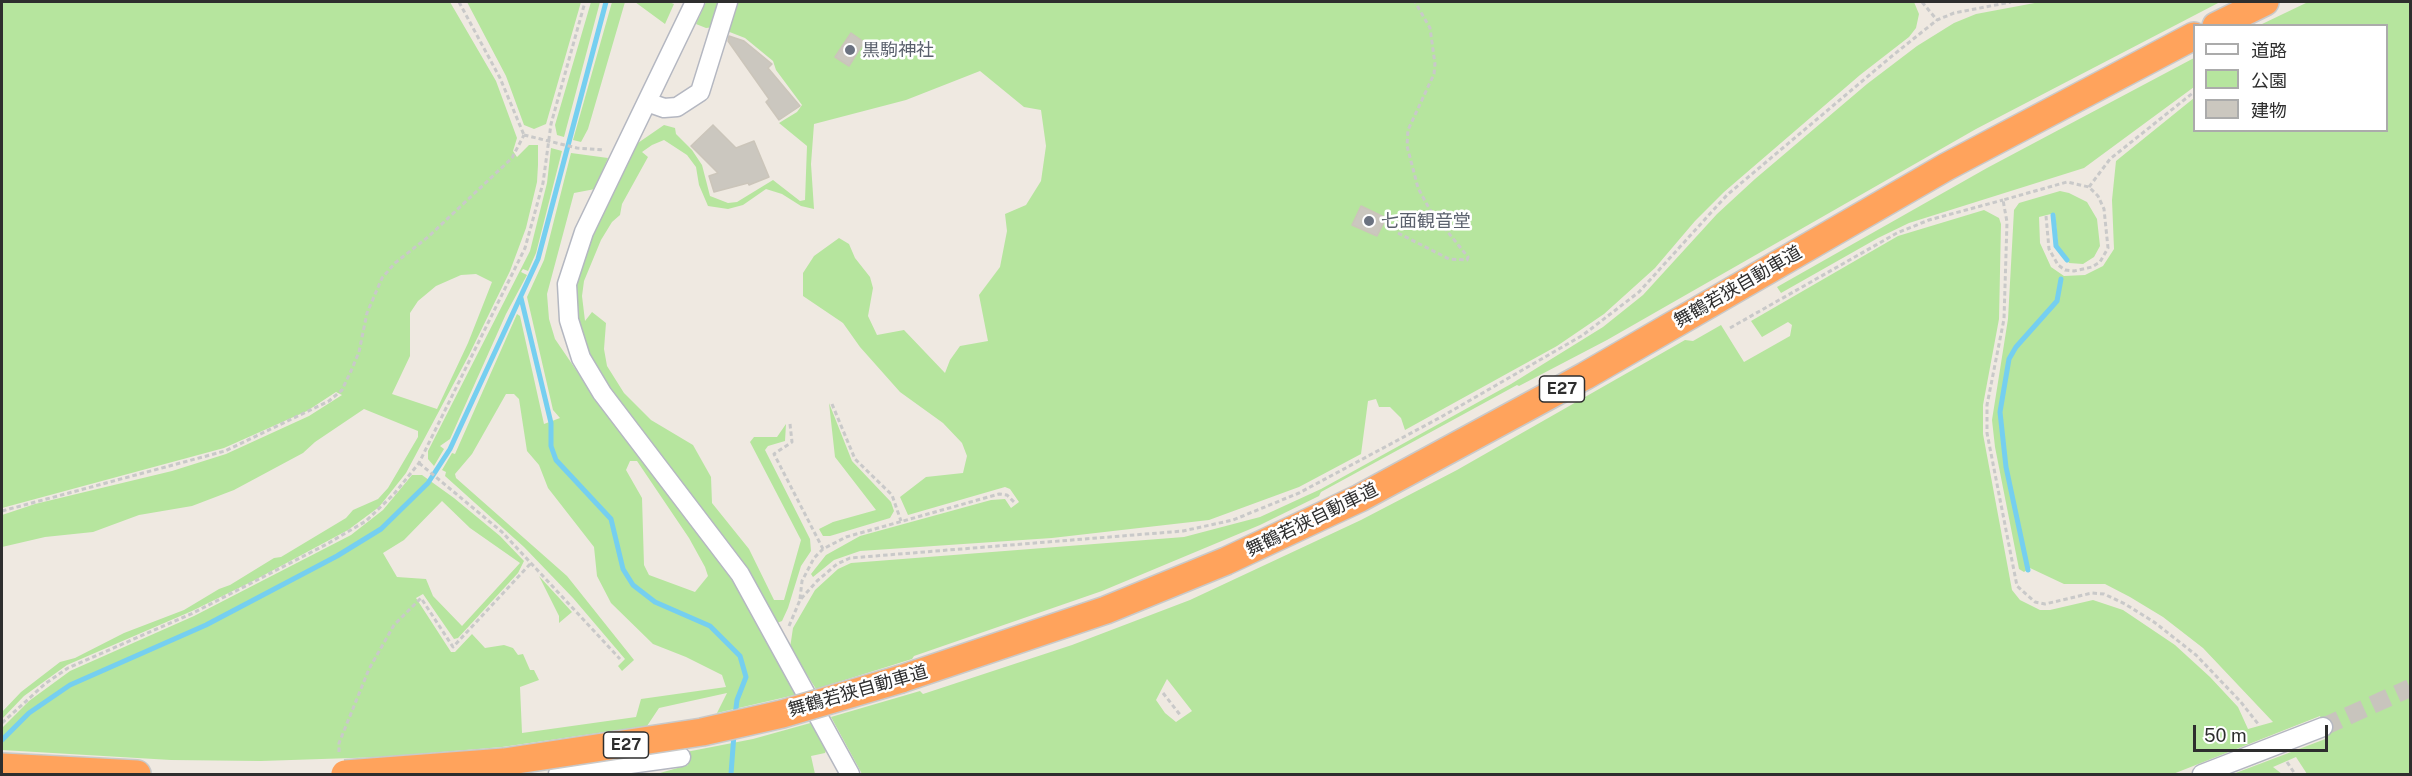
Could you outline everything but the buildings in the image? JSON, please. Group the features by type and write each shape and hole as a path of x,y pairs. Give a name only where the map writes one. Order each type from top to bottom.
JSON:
{"highway":[{"path":"2220,24 2265,2"},
{"name":"舞鶴若狭自動車道","path":"343,766 504,762 692,734 782,714 901,680 1106,610 1236,556 1359,498 1585,376 1946,167 2193,37"},
{"path":"2,766 137,774"}],"street":[{"path":"695,2 622,150 571,265 567,302 573,339 580,358 602,393 740,574 850,774"},
{"path":"647,102 664,108 677,107 700,92 728,2"},
{"path":"2202,774 2323,727"},
{"path":"558,774 681,757"}],"path":[{"path":"459,2 500,78 524,135"},
{"path":"2,723 46,683 68,668 194,613 349,532 380,508 419,463 525,249 543,183 547,139 585,2"},
{"path":"1398,233 1449,259 1467,260 1468,257 1430,210 1418,188 1409,154 1408,130 1434,74 1435,64 1430,28 1415,2"},
{"path":"1922,2 1937,20"},
{"path":"777,642 785,633 800,600 827,571 850,558 1183,531 1233,520 1299,493 1497,386 1600,323 1638,292 1727,195 1863,79 1937,20 1954,13 2011,2"},
{"path":"2089,187 2110,159 2193,93"},
{"path":"524,135 577,148 622,150"},
{"path":"2,512 225,451 329,401 342,390 351,371 359,352 367,313 382,278 395,263 428,237 512,158 524,135"},
{"path":"1730,328 1896,233 1929,220 2067,182 2089,187 2098,196 2104,209 2108,248 2100,262 2074,271 2058,265 2049,249 2046,216"},
{"path":"2002,200 2007,222 2004,319 1987,405 1988,433 2017,586 2035,602 2045,604 2092,593 2104,594 2125,604 2154,622 2196,655 2240,701 2259,725"},
{"path":"832,404 855,459 892,495 901,521"},
{"path":"790,424 792,442 774,454 823,549"},
{"path":"419,463 502,532 620,659"},
{"path":"800,600 802,580 807,569 823,549 846,537 999,494 1007,495 1016,504"},
{"path":"343,766 339,743 369,669 394,625 421,598 453,647 531,563"},
{"path":"1162,693 1180,716"},
{"path":"2287,762 2295,774"}],"green space":[{"path":"2,2 450,2 496,81 517,138 513,151 517,157 529,145 538,145 537,182 526,228 510,271 469,355 406,473 379,507 348,530 253,581 192,611 67,665 24,696 2,719 2,712 21,692 60,662 75,658 124,633 184,610 274,558 281,557 346,518 353,510 378,499 388,488 418,437 418,431 364,409 315,442 303,453 234,490 192,506 139,515 93,532 45,537 2,547 2,515 35,504 172,471 226,454 309,416 342,395 336,392 307,411 224,448 2,508","holes":["476,274 492,282 468,343 437,409 392,394 410,356 410,313 418,301 436,286 461,275"]},
{"path":"467,2 581,2 546,124 534,129 524,125 506,76"},
{"path":"591,2 600,2 564,137 557,135 555,125"},
{"path":"612,2 625,2 588,129 581,142 573,140"},
{"path":"635,2 669,2 674,4 665,24"},
{"path":"706,2 722,2 715,27 706,28 696,24"},
{"path":"734,2 1914,2 1919,14 1916,28 1909,37 1860,75 1724,192 1695,221 1655,268 1604,314 1557,346 1405,430 1401,418 1390,407 1379,407 1376,399 1368,401 1361,454 1299,487 1209,520 1052,538 860,551 834,560 813,577 811,574 826,555 860,536 991,500 1005,499 1011,508 1019,502 1010,489 1005,487 908,515 900,497 926,477 963,473 967,456 962,443 943,423 900,392 860,347 843,323 803,296 803,273 814,256 839,238 849,244 855,258 870,277 873,288 868,316 877,335 904,330 945,373 950,360 960,346 988,341 979,295 1000,267 1007,231 1005,214 1026,205 1041,181 1046,146 1041,110 1024,107 980,71 906,100 814,124 811,164 814,209 801,206 782,194 766,189 743,205 728,209 708,206 699,185 696,167 687,155 664,140 652,145 642,152 648,157 622,204 620,215 612,222 601,240 584,281 582,296 585,321 592,312 606,323 604,349 607,366 624,393 651,420 693,445 711,477 712,503 749,549 774,600 784,600 801,540 750,442 754,437 777,437 786,424 785,441 768,446 765,450 810,539 811,551 801,566 782,621 777,623 747,570 609,388 589,354 575,319 575,283 593,231 635,145 664,125 675,128 676,134 692,150 702,165 710,196 728,203 737,202 773,180 800,201 805,200 807,146 779,123 797,112 802,105 776,70 773,61 745,38 727,31"},
{"path":"2040,2 2220,2 1976,129 1607,340 1517,385 1321,492 1319,496 1260,525 1102,591 914,656 912,659 816,689 790,648 793,628 815,590 838,569 851,563 1184,537 1260,517 1321,489 1511,384 1603,327 1643,295 1717,214 1755,179 1867,84 1917,46 1954,23 1976,14"},
{"path":"2308,2 2410,2 2410,774 2307,774 2296,757 2273,767 2282,774 2233,774 2328,738 2320,716 2173,774 862,774 831,717 920,691 923,694 1072,645 1190,600 1361,520 1457,470 1685,340 1693,341 1721,325 1744,362 1790,336 1792,325 1788,322 1762,337 1751,321 1898,236 1984,210 1999,218 2001,224 1999,319 1983,405 1983,434 2012,590 2020,600 2040,610 2050,610 2093,600 2123,610 2175,645 2210,677 2238,707 2248,729 2273,722 2203,648 2163,617 2130,597 2105,584 2064,584 2030,568 2024,572 2019,569 1995,447 1992,420 2008,319 2014,210 2019,203 2060,191 2087,202 2097,219 2100,246 2094,257 2083,264 2069,263 2058,246 2055,213 2039,217 2040,243 2051,267 2064,276 2085,275 2103,266 2114,249 2112,200 2116,161 2193,99 2193,132 2388,132 2388,24 2262,24","holes":["1167,679 1192,711 1176,722 1165,713 1156,700"]},
{"path":"2193,59 2193,88 2084,168 1909,223 1781,293 1777,287 1987,168"},
{"path":"551,148 562,151 536,253 528,271 523,269 521,272 527,275 506,314 450,439 440,446 444,449 434,466 428,459 428,451 530,251 547,183"},
{"path":"571,153 608,158 595,189 574,193 547,294 549,319 555,339 598,402 736,582 799,694 717,713 727,693 659,708 647,726 502,747 382,757 261,761 171,760 2,750 2,728 29,701 70,671 194,616 351,535 383,510 412,475 422,475 454,498 500,536 524,561 518,573 458,638 454,639 423,594 416,598 451,652 455,652 472,634 485,648 504,645 513,648 518,655 523,654 530,670 534,670 539,680 520,687 522,733 636,717 641,699 726,687 722,675 653,644 611,603 597,576 594,547 548,488 539,465 527,451 519,399 514,394 506,394 472,454 455,474 456,478 567,576 634,660 622,671 618,666 625,659 573,598 524,547 445,476 446,472 442,470 452,453 455,454 517,314 520,316 544,424 560,418 553,410 527,297 544,260","holes":["630,461 637,461 689,538 705,567 708,576 695,592 649,575 644,565 642,498 626,470","442,501 470,528 520,563 462,626 433,596 426,579 397,577 383,553 404,540"]},
{"path":"829,403 852,461 891,502 894,511 890,518 830,536 823,536 819,529 833,522 876,510 835,457"},
{"path":"539,576 572,612 559,623 559,616"},
{"path":"814,722 827,748 825,753 811,756 815,774 596,774 660,773 688,765 686,752 753,739"}],"waterway":[{"path":"2,740 29,713 70,685 206,625 337,556 381,529 428,483 450,449 538,259 606,2"},
{"path":"2053,215 2056,246 2067,260"},
{"path":"2028,570 2006,467 2000,412 2009,359 2016,347 2057,301 2061,279"},
{"path":"521,298 551,423 551,446 556,460 611,519 623,569 633,585 655,602 710,626 740,656 746,677 737,700 735,716"},
{"path":"731,774 734,734"}],"tunnel":[{"path":"2323,727 2410,688"}],"place":[{"name":"黒駒神社","path":"850,50"},
{"name":"七面観音堂","path":"1369,221"}]}
